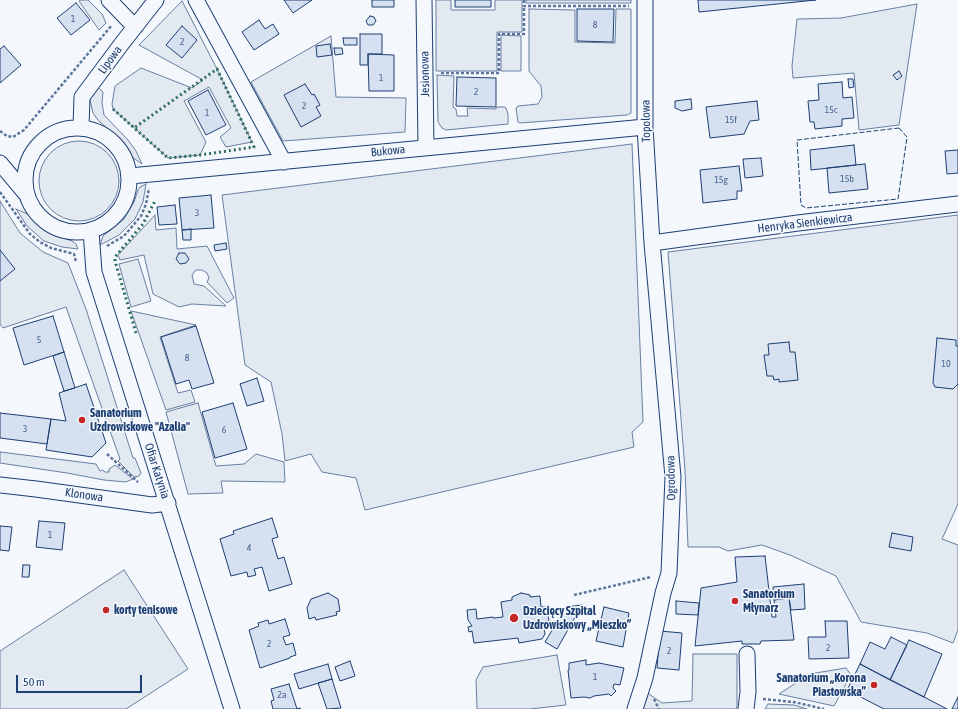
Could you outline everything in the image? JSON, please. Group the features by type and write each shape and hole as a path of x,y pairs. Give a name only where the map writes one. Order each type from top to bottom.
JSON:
{"street":[{"path":"109,0 135,27"},
{"name":"Lipowa","path":"81,127 82,97 156,0"},
{"path":"196,0 284,162"},
{"name":"Jesionowa","path":"424,0 426,147"},
{"name":"Topolowa","path":"640,3 652,243"},
{"path":"0,163 26,194 33,209 44,222 59,230 75,233 91,231 108,223 120,210 128,194 130,176 127,162 120,148 109,138 96,130 81,127 64,129 49,135 36,146 28,161 24,178 26,194"},
{"name":"Bukowa","path":"130,176 645,127"},
{"name":"Henryka Sienkiewicza","path":"652,243 798,223 958,204"},
{"name":"Ofiar Katynia","path":"91,231 94,272 232,709"},
{"name":"Ogrodowa","path":"635,709 644,678 663,593 669,573 673,477 652,243"},
{"name":"Klonowa","path":"0,485 152,504 168,503"},
{"path":"746,704 748,692 747,654"}],"path":[{"path":"434,73 499,73 500,34 524,34 524,0"},
{"path":"524,6 640,3"},
{"path":"0,131 6,136 13,137 24,130 112,26 113,22"},
{"path":"105,248 124,236 141,216 146,204 149,183"},
{"path":"0,192 30,234 51,248 74,254 78,269"},
{"path":"107,454 138,482"},
{"path":"574,594 669,573"},
{"path":"746,704 794,702 824,709"}],"shaded area":[{"path":"88,0 102,14 106,23 99,30 79,1"},
{"path":"436,0 451,0 451,10 495,10 495,0 522,0 522,32 497,32 497,71 436,71"},
{"path":"526,0 631,0 631,3 526,3"},
{"path":"182,1 252,142 226,147 220,137 231,128 209,87 184,101 206,142 200,155 168,158 113,109 112,104 115,86 141,68 192,88 203,80 139,45"},
{"path":"917,4 899,125 859,130 854,73 793,78 792,66 797,19 841,18"},
{"path":"529,9 575,10 575,42 615,43 616,9 631,9 631,113 627,115 518,122 516,108 518,106 538,104 542,97 541,86 529,71"},
{"path":"501,35 521,36 521,71 501,71"},
{"path":"331,36 336,97 406,98 405,132 283,141 251,82"},
{"path":"437,75 454,76 453,107 456,109 457,116 468,116 467,108 496,109 497,107 504,107 506,108 508,114 508,124 446,130 442,128 438,122"},
{"path":"95,85 103,92 102,103 104,115 128,140 136,151 142,164 132,157 125,145 98,120 93,113 90,100"},
{"path":"79,141 94,144 107,153 116,166 119,181 116,196 107,209 94,218 79,221 64,218 51,209 42,196 39,181 42,166 51,153 64,144"},
{"path":"632,144 643,422 632,432 634,447 365,510 356,478 322,472 311,454 285,461 282,434 271,382 245,365 222,195"},
{"path":"146,184 143,202 135,219 119,235 100,245 103,236 124,219 134,202 138,190"},
{"path":"0,201 20,233 43,252 68,263 86,309 133,458 135,458 141,473 139,476 134,477 118,461 120,459 66,307 3,328 0,324"},
{"path":"16,209 30,215 37,224 54,235 72,241 76,244 78,249 62,247 44,241 27,226"},
{"path":"155,215 156,230 176,228 177,249 207,246 234,298 227,303 207,282 209,278 207,273 202,270 196,270 192,275 194,284 204,286 226,306 192,304 179,307 153,294 144,255 120,260 118,255"},
{"path":"958,215 958,504 942,539 958,545 958,630 953,643 927,633 861,622 836,576 790,555 762,545 728,551 719,547 688,547 685,470 668,252"},
{"path":"138,259 151,301 131,307 119,264"},
{"path":"131,311 196,325 160,337 178,393 191,390 195,402 166,410"},
{"path":"198,403 216,466 244,464 256,454 284,462 285,482 221,481 223,493 188,494 166,412"},
{"path":"0,452 96,464 100,471 102,470 105,472 109,472 109,469 115,465 133,479 126,482 104,480 0,463"},
{"name":"korty tenisowe","path":"124,570 188,669 126,709 0,709 0,651"},
{"path":"693,654 737,654 736,709 643,709 646,692 662,703 692,701"},
{"path":"557,655 566,705 530,709 477,709 476,680 483,667"},
{"path":"846,668 851,675 834,706 779,694 802,679 803,675"},
{"path":"768,704 794,705 807,709 765,709"}],"building":[{"path":"284,0 312,0 293,13"},
{"path":"372,0 394,0 394,7 372,7"},
{"path":"455,0 491,0 491,7 455,7"},
{"path":"698,0 816,0 699,12"},
{"path":"76,3 90,20 71,35 57,18"},
{"path":"577,9 614,9 613,42 577,41"},
{"path":"370,16 374,17 376,21 373,25 368,25 366,21"},
{"path":"259,20 265,29 273,24 279,34 254,50 242,32"},
{"path":"182,26 197,40 182,58 166,45"},
{"path":"360,34 382,34 382,54 368,54 368,65 360,65"},
{"path":"343,38 357,38 357,45 344,45"},
{"path":"330,44 332,55 317,57 316,46"},
{"path":"4,46 21,65 0,83 0,49"},
{"path":"334,48 342,48 343,54 335,55"},
{"path":"368,54 394,55 394,91 369,91"},
{"path":"899,71 902,76 897,80 893,75"},
{"path":"457,77 496,78 496,107 456,106"},
{"path":"848,79 853,79 854,87 849,88"},
{"path":"842,82 843,98 852,97 854,118 842,119 842,126 815,129 814,122 810,122 808,101 819,100 818,84"},
{"path":"305,84 312,95 314,94 320,105 316,107 321,116 301,127 284,95"},
{"path":"208,90 226,125 206,135 188,101"},
{"path":"691,99 692,109 682,111 675,108 675,101"},
{"path":"757,101 759,120 750,121 744,134 710,138 706,107"},
{"path":"854,145 856,165 811,170 810,150"},
{"path":"958,150 958,173 947,174 945,151"},
{"path":"761,158 763,176 745,178 743,159"},
{"path":"865,164 868,189 829,193 827,168"},
{"path":"739,166 742,191 737,191 737,199 703,203 700,170"},
{"path":"211,195 214,228 182,230 179,198"},
{"path":"175,205 177,224 159,225 157,207"},
{"path":"191,229 191,240 183,240 182,230"},
{"path":"226,243 227,249 215,251 214,245"},
{"path":"0,250 15,269 0,281"},
{"path":"179,253 185,253 189,259 186,263 180,264 176,259"},
{"path":"53,316 64,352 24,365 13,328"},
{"path":"196,326 214,383 192,389 189,380 176,384 161,337"},
{"path":"937,338 956,340 956,346 958,346 958,384 953,389 935,387 933,383"},
{"path":"789,342 790,352 795,352 798,380 779,382 779,379 774,380 773,376 767,376 764,355 769,355 768,344"},
{"path":"64,352 75,388 64,391 53,356"},
{"path":"257,378 264,401 247,406 240,384"},
{"name":"Sanatorium Uzdrowiskowe \"Azalia\"","path":"86,384 106,443 92,457 46,450 51,419 66,421 59,393"},
{"path":"233,403 247,449 215,458 202,412"},
{"path":"0,413 51,419 47,444 0,438"},
{"path":"272,518 278,537 272,539 278,559 284,557 292,584 269,591 262,567 254,569 256,575 248,577 247,572 231,576 220,539 234,534 233,531"},
{"path":"39,521 65,523 62,550 36,547"},
{"path":"0,526 12,527 9,551 0,550"},
{"path":"892,533 913,537 911,551 889,547"},
{"name":"Sanatorium Młynarz","path":"765,556 772,617 776,617 774,600 789,598 794,640 761,641 760,644 742,644 742,641 695,646 701,588 737,582 735,557"},
{"path":"23,565 30,565 29,577 22,577"},
{"path":"804,584 805,609 791,610 789,598 774,600 773,587"},
{"path":"328,593 338,599 340,611 336,612 337,615 316,620 315,617 309,619 307,608 311,599"},
{"name":"Dziecięcy Szpital Uzdrowiskowy „Mieszko”","path":"521,593 530,595 530,597 540,596 541,607 546,607 547,609 549,621 543,622 545,634 542,639 519,643 518,638 474,643 472,631 469,632 468,627 472,626 468,620 467,610 476,609 477,619 503,617 501,602 512,600 512,597"},
{"path":"676,601 699,603 698,615 676,614"},
{"path":"582,605 557,649 545,642 566,607"},
{"path":"604,607 629,613 623,647 596,641"},
{"path":"285,619 290,635 283,637 286,645 293,643 296,655 260,668 249,630 259,626 258,623 268,620 269,624"},
{"path":"825,621 847,621 849,658 809,659 808,637 826,637"},
{"path":"660,631 682,633 679,670 657,668"},
{"path":"891,637 907,645 890,680 860,664 870,642 885,649"},
{"path":"909,640 942,654 924,697 890,680"},
{"path":"586,660 586,665 599,663 624,668 620,685 614,684 613,688 616,691 611,696 609,694 590,698 571,698 568,670 569,663"},
{"path":"350,661 355,676 340,681 335,667"},
{"path":"328,664 332,679 299,689 294,674"},
{"name":"Sanatorium „Korona Piastowska”","path":"860,664 947,709 884,709 847,690"},
{"path":"332,679 341,708 327,709 318,683"},
{"path":"289,684 297,709 273,709 271,701 274,700 271,689"},
{"path":"958,697 958,709 952,709"}],"hedge":[{"path":"113,109 168,158 254,147 217,69 134,128"},
{"path":"136,333 115,257 143,224 155,201"}],"fence":[{"path":"899,128 907,137 898,199 806,208 801,205 797,140 899,128"}],"place":[{"name":"Sanatorium Uzdrowiskowe \"Azalia\"","path":"82,420"},
{"name":"Sanatorium Młynarz","path":"735,601"},
{"name":"korty tenisowe","path":"106,610"},
{"name":"Dziecięcy Szpital Uzdrowiskowy „Mieszko”","path":"514,618"},
{"name":"Sanatorium „Korona Piastowska”","path":"874,685"}]}
